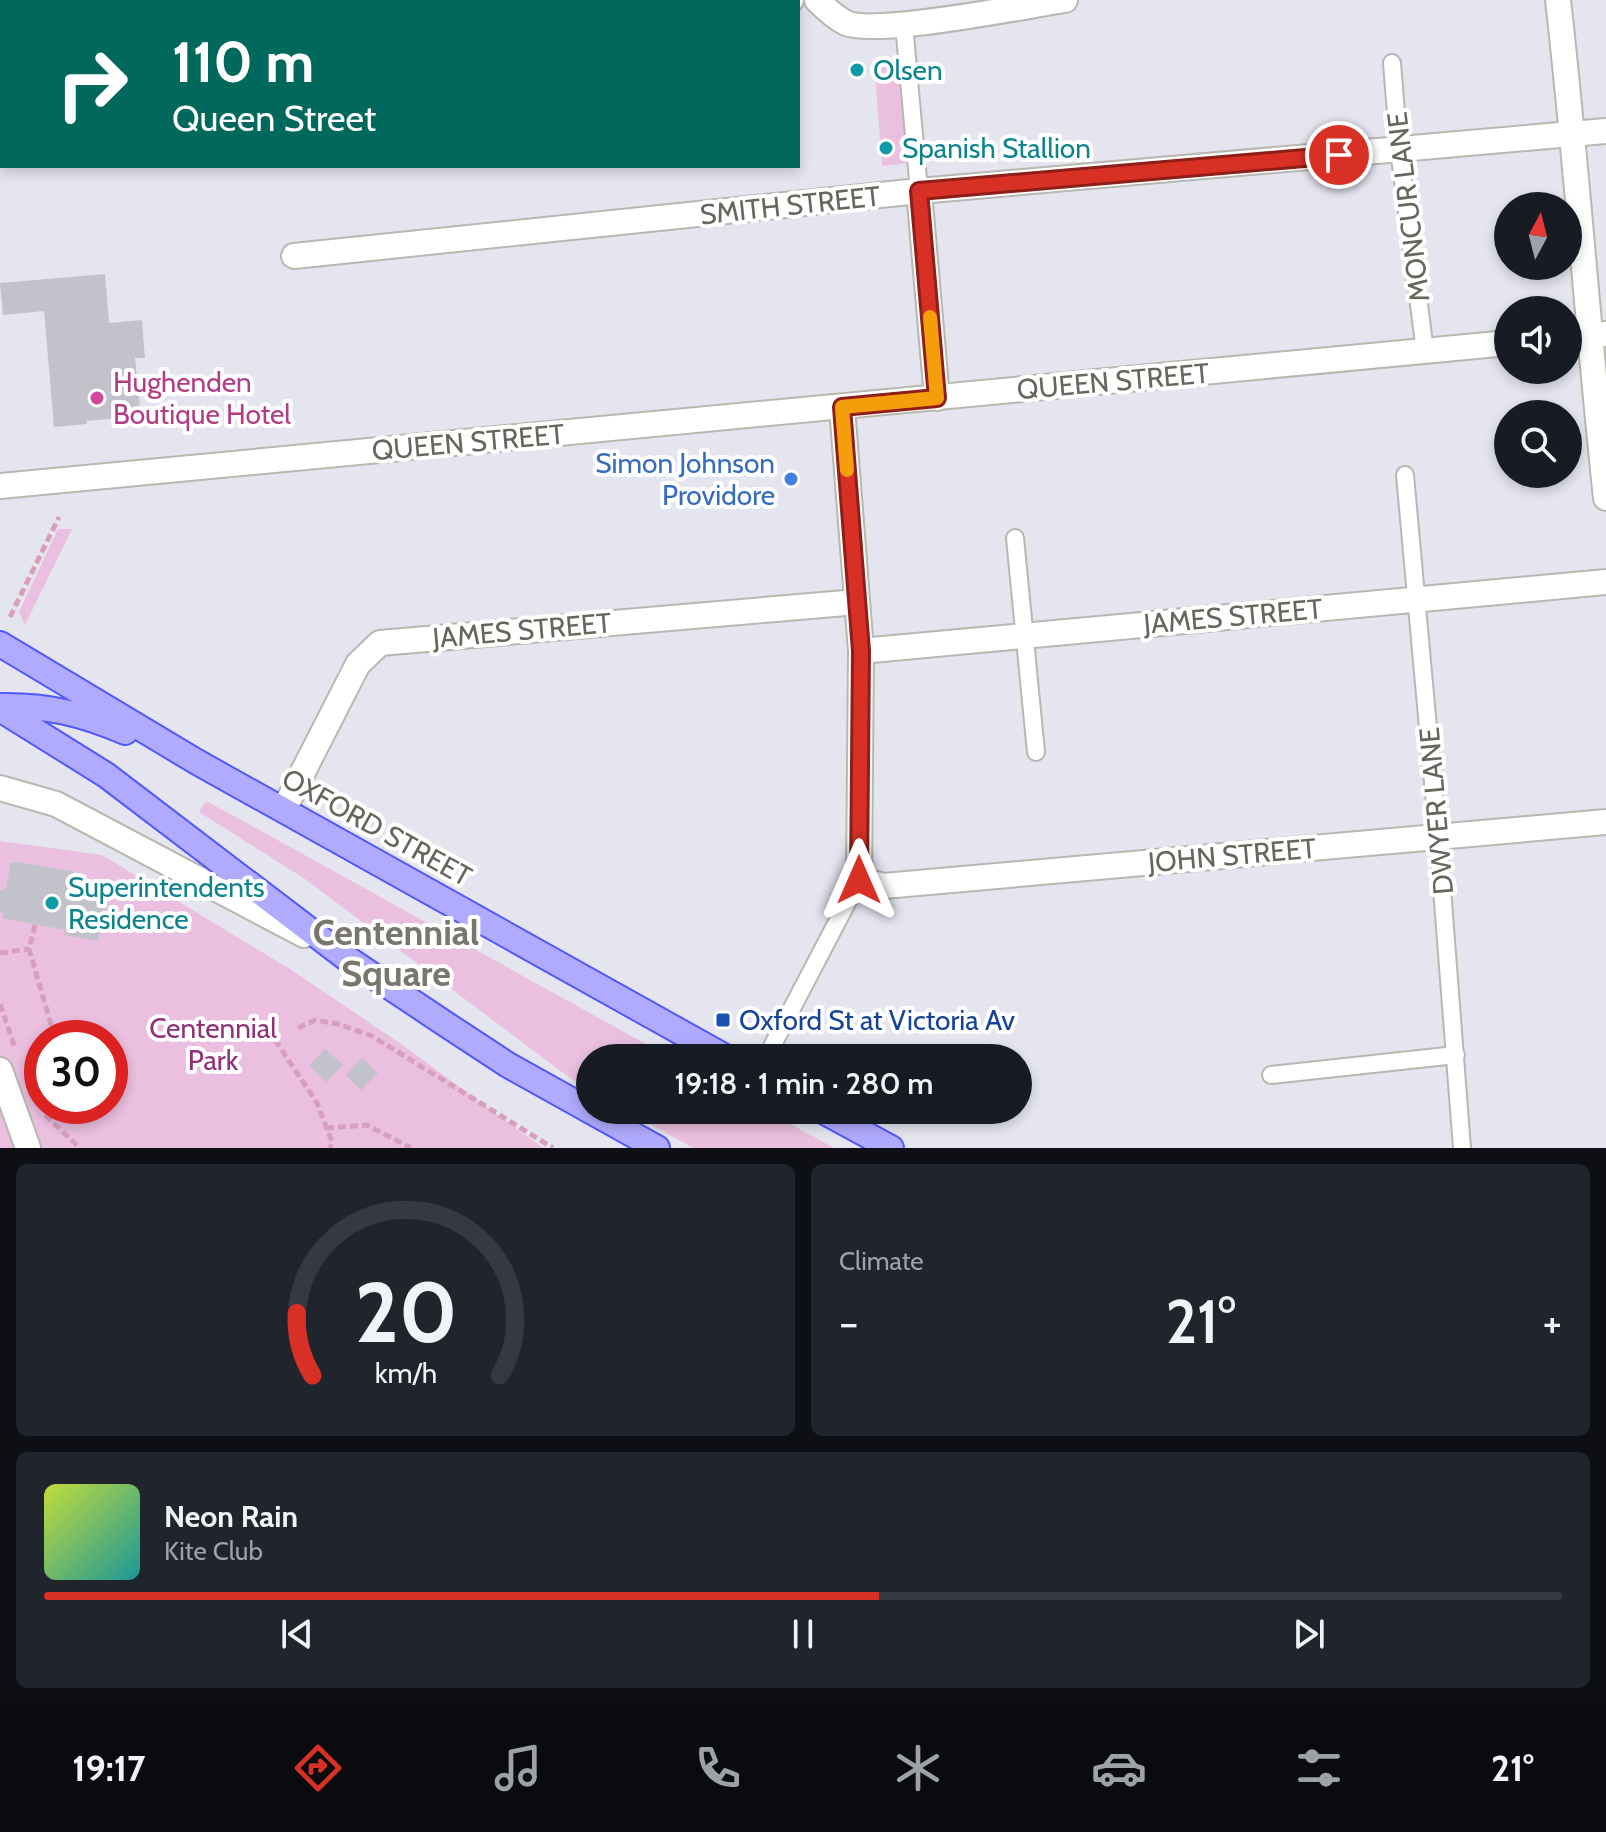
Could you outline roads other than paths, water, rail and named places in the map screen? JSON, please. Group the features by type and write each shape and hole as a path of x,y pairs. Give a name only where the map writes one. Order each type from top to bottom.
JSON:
{"main road":[{"name":"OXFORD STREET","path":"0,644 197,762 702,1044"},
{"path":"0,708 33,705 69,713 106,724 197,762"},
{"path":"0,708 106,775 345,957 508,1065 657,1148"},
{"path":"847,1124 891,1148"}],"street":[{"path":"817,0 847,23 867,27 1063,0"},
{"path":"1558,0 1573,135 1587,336 1606,498"},
{"name":"SMITH STREET","path":"294,256 919,191 1606,131"},
{"path":"919,191 937,398"},
{"name":"QUEEN STREET","path":"0,486 1494,344"},
{"path":"842,407 861,651 859,880"},
{"name":"JAMES STREET","path":"861,651 1606,582"},
{"name":"JAMES STREET","path":"284,809 358,664 380,643 857,602"},
{"path":"0,788 56,804 345,957"},
{"name":"JOHN STREET","path":"859,880 884,886 1606,822"},
{"path":"10,1064 28,1148"}],"lane":[{"path":"904,24 919,191"},
{"name":"MONCUR LANE","path":"1392,63 1399,150 1425,351"},
{"name":"DWYER LANE","path":"1405,475 1418,598 1462,1148"},
{"path":"1015,538 1036,752"},
{"path":"773,1044 859,880"},
{"path":"1271,1075 1456,1055"}],"place":[{"name":"Olsen","path":"857,70"},
{"name":"Spanish Stallion","path":"886,148"},
{"name":"Hughenden Boutique Hotel","path":"97,398"},
{"name":"Simon Johnson Providore","path":"791,479"},
{"name":"Superintendents Residence","path":"52,903"},
{"name":"Oxford St at Victoria Av","path":"723,1020"}],"district":[{"name":"Centennial Square","path":"396,952"}],"park label":[{"name":"Centennial Park","path":"213,1044"}]}
